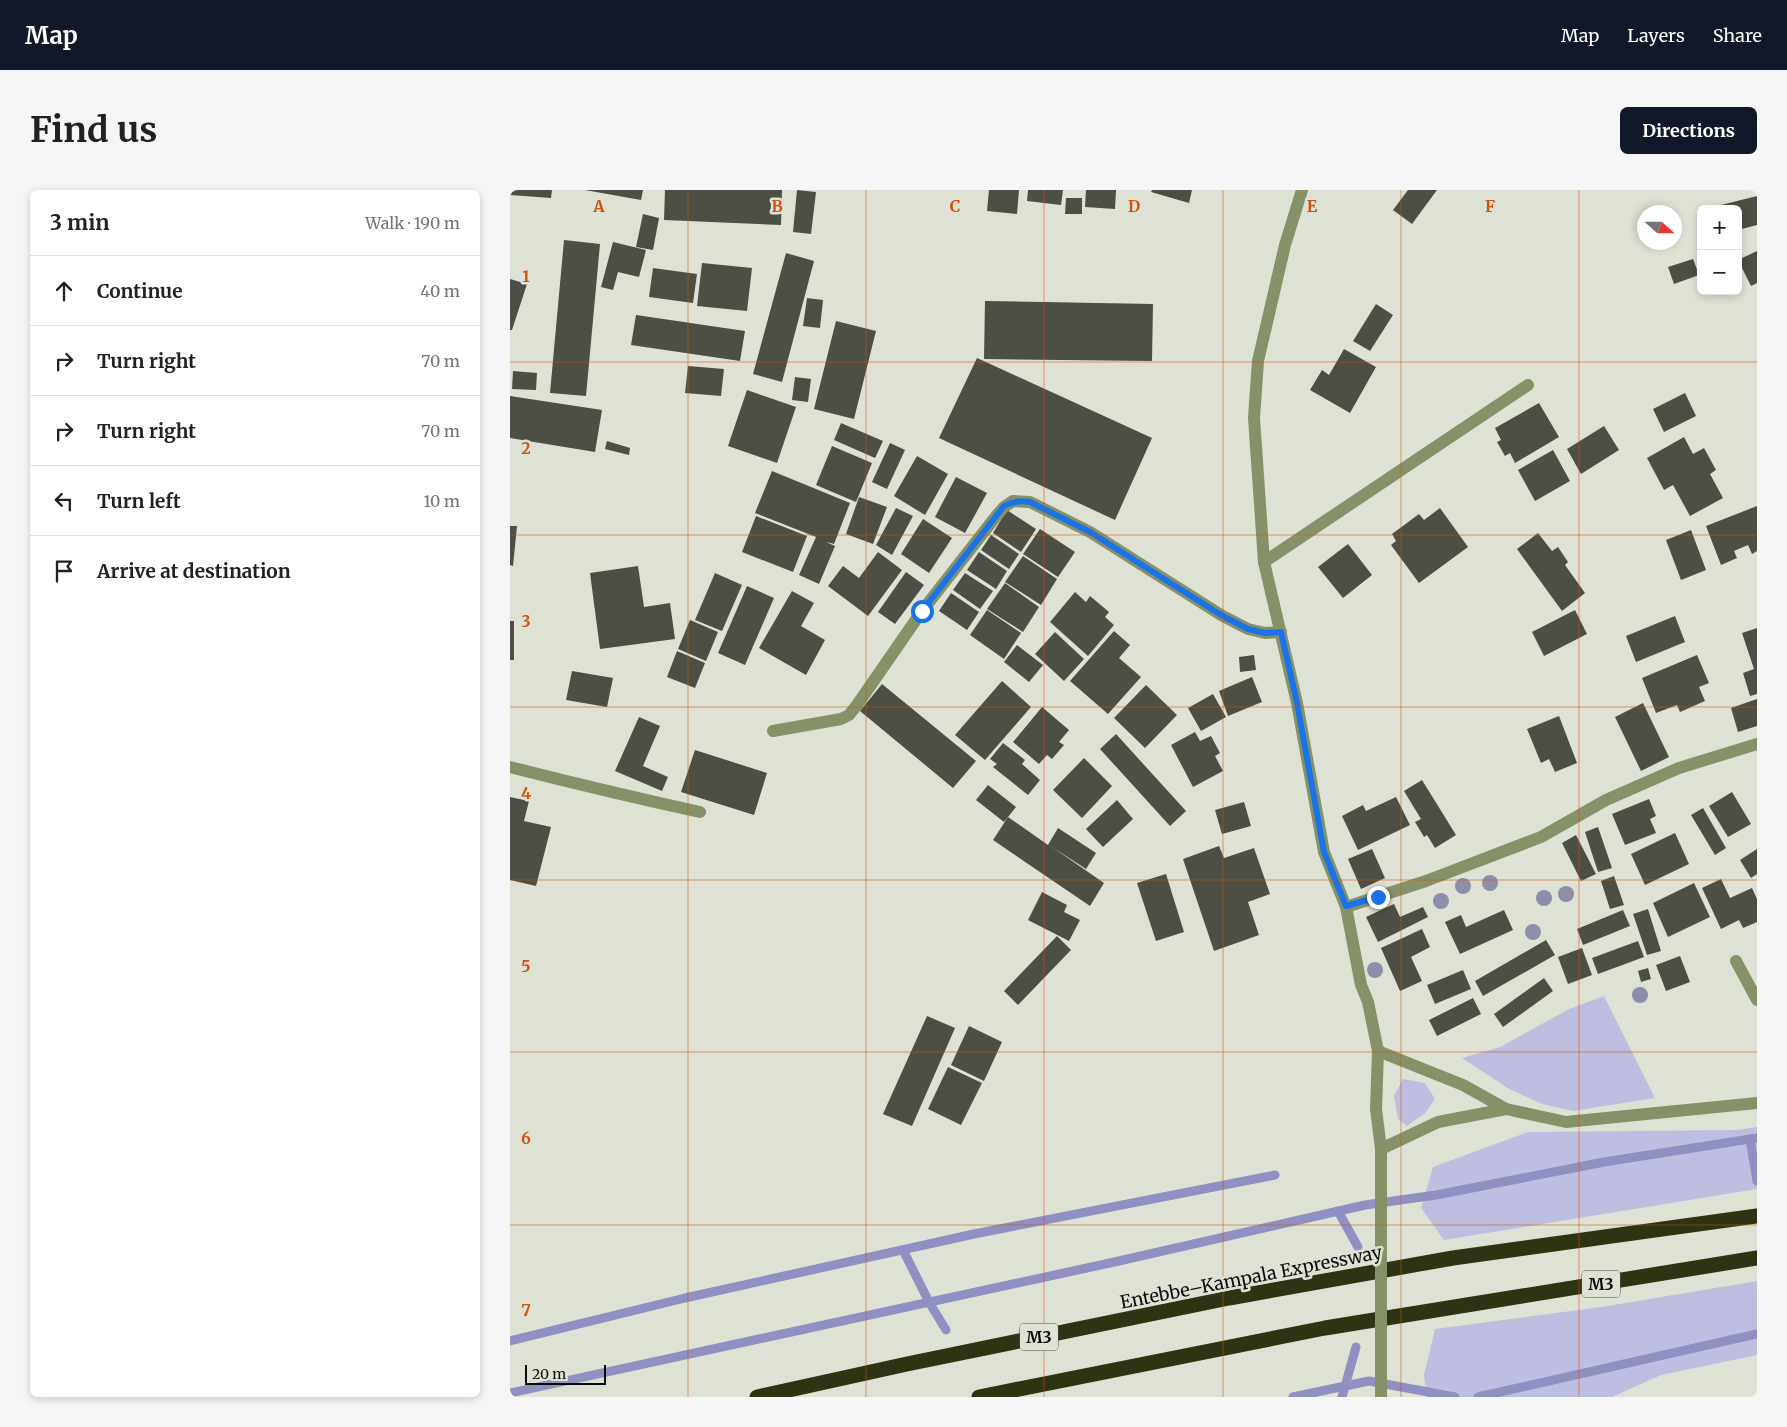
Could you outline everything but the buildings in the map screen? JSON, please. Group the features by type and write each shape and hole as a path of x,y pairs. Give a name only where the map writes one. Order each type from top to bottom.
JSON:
{"highway":[{"name":"Entebbe–Kampala Expressway","path":"757,1397 907,1364 1229,1298 1453,1258 1757,1216"},
{"name":"M3","path":"979,1397 1325,1328 1757,1258"}],"street":[{"path":"1302,190 1285,245 1258,361 1254,418 1264,562 1297,703 1324,852 1346,906 1361,985 1368,1002 1378,1051 1376,1109 1381,1149 1381,1397"},
{"path":"1264,562 1528,385"},
{"path":"773,731 832,721 849,715 922,611 1004,506 1013,501 1030,502 1090,532 1221,615 1248,629 1265,633 1281,632"},
{"path":"1346,906 1426,881 1541,837 1606,800 1679,768 1757,744"},
{"path":"510,767 605,789 632,798 700,812"},
{"path":"1736,961 1757,1000"},
{"path":"1378,1051 1463,1085 1506,1109 1566,1122 1757,1103"},
{"path":"1381,1149 1438,1122 1506,1109"}],"shaded area":[{"path":"1604,996 1655,1098 1573,1111 1542,1104 1509,1089 1462,1058 1500,1047 1569,1009"},
{"path":"1403,1079 1425,1083 1435,1099 1425,1113 1407,1126 1398,1119 1394,1096"},
{"path":"1757,1127 1757,1189 1444,1240 1421,1208 1433,1167 1528,1132 1737,1130"},
{"path":"1757,1281 1757,1355 1661,1375 1612,1397 1427,1397 1424,1375 1435,1329 1601,1307"}],"waterway":[{"path":"510,1393 1110,1263 1365,1205 1436,1195 1604,1162 1757,1138"},
{"path":"1750,1139 1757,1181"},
{"path":"510,1341 685,1298 974,1234 1275,1175"},
{"path":"1338,1211 1358,1247"},
{"path":"903,1250 929,1302 946,1330"},
{"path":"1478,1397 1757,1334"},
{"path":"1342,1397 1356,1347"},
{"path":"1293,1397 1369,1381 1455,1397"}],"route":[{"path":"922,611 1004,506 1013,501 1022,500 1030,502 1090,532 1221,615 1248,629 1265,633 1281,632 1297,703 1324,852 1346,906 1378,897"}]}
